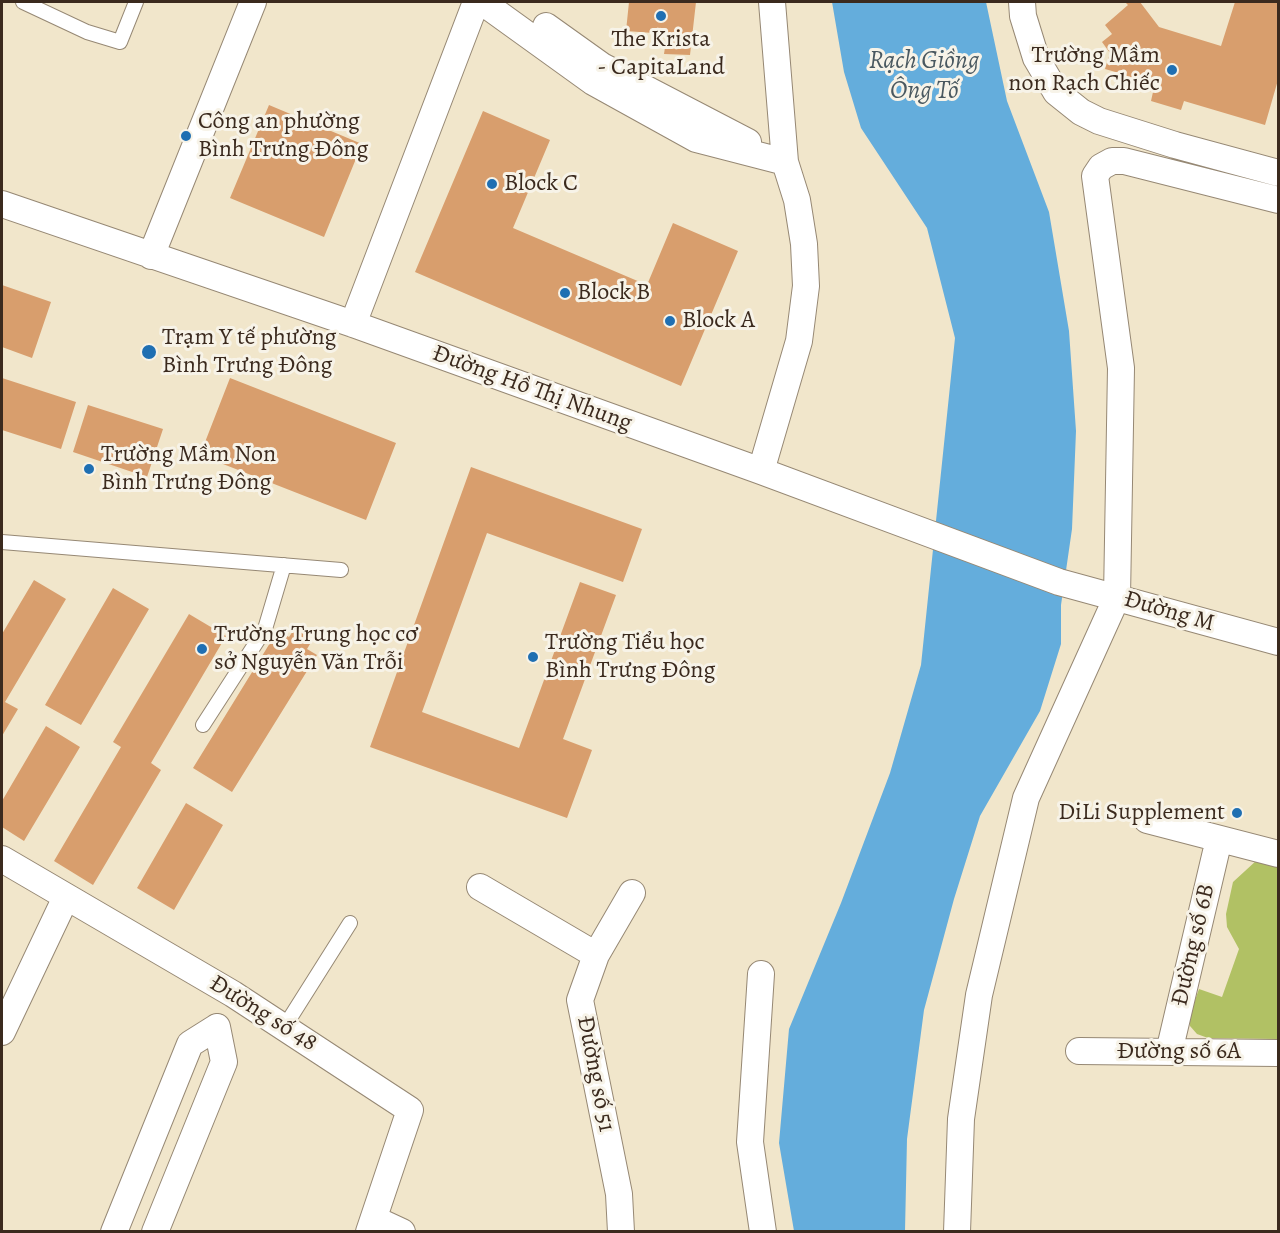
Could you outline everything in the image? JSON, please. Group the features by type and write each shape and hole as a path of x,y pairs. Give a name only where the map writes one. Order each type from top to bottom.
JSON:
{"street":[{"path":"151,256 253,2"},
{"path":"353,324 476,2"},
{"path":"482,2 598,74 696,139 785,162"},
{"path":"510,2 598,74"},
{"path":"761,471 798,341 806,286 804,244 797,200 785,162 772,2"},
{"path":"1022,2 1023,16 1036,58 1056,92 1081,112 1099,121 1175,145 1278,173"},
{"path":"957,1232 961,1119 979,995 1026,798 1117,597 1120,368 1095,176 1101,166 1112,161 1124,161 1278,200"},
{"name":"Đường Hồ Thị Nhung","path":"2,204 353,324 761,471 1059,582"},
{"name":"Đường M","path":"1059,582 1278,642"},
{"path":"1147,820 1278,854"},
{"name":"Đường số 6B","path":"1168,1052 1219,838"},
{"name":"Đường số 48","path":"2,859 233,994 410,1110 371,1225"},
{"path":"480,887 596,955"},
{"name":"Đường số 51","path":"621,1232 619,1194 580,1000 596,955 632,893"},
{"path":"2,1032 66,897"},
{"path":"761,974 750,1142 763,1232"},
{"path":"114,1232 190,1044 217,1027 233,994"},
{"path":"155,1232 224,1062 217,1027"},
{"name":"Đường số 6A","path":"1079,1051 1278,1053"},
{"path":"371,1225 402,1232"}],"lane":[{"path":"23,2 87,32 120,42 136,2"},
{"path":"2,542 341,570"},
{"path":"203,726 265,629 284,565"},
{"path":"285,1026 350,923"}],"green space":[{"path":"1257,860 1278,866 1278,1039 1208,1038 1197,1034 1190,1026 1189,1017 1199,989 1222,997 1239,949 1227,927 1226,914 1233,882"}],"water":[{"name":"Rạch Giồng Ông Tố","path":"832,2 986,2 1007,101 1049,212 1069,331 1076,431 1072,529 1061,605 1061,644 1040,711 980,816 954,899 924,1010 907,1139 905,1231 794,1231 779,1143 789,1029 841,903 890,773 921,665 955,338 927,228 861,128 844,72"}],"building":[{"name":"The Krista - CapitaLand","path":"629,2 696,2 690,55 664,54 667,34 626,31"},
{"path":"1125,2 1140,2 1159,27 1221,46 1235,2 1278,2 1278,80 1265,125 1184,101 1181,110 1151,101 1153,92 1123,83 1126,75 1105,69 1110,53 1102,42 1112,34 1105,25 1128,5"},
{"path":"269,105 362,144 324,237 230,198"},
{"path":"483,111 550,140 513,228 647,285 673,223 738,251 681,386 415,272"},
{"path":"2,285 51,302 32,358 2,347"},
{"path":"2,378 76,402 61,449 2,430"},
{"path":"230,378 396,443 366,520 200,455"},
{"path":"88,405 163,429 147,477 73,452"},
{"path":"471,467 642,529 623,582 487,533 422,712 519,748 580,582 616,595 563,739 592,750 567,818 370,747"},
{"path":"34,580 66,599 5,702 18,709 2,736 2,634"},
{"path":"113,588 149,609 81,725 45,705"},
{"path":"189,614 226,636 151,763 161,770 93,885 54,861 121,747 113,742"},
{"path":"295,628 313,639 307,649 317,655 232,792 193,768 278,630 289,637"},
{"path":"46,726 80,747 24,841 2,827 2,801"},
{"path":"186,803 223,825 174,910 137,888"}],"place":[{"name":"The Krista - CapitaLand","path":"661,16"},
{"name":"Trường Mầm non Rạch Chiếc","path":"1172,70"},
{"name":"Công an phường Bình Trưng Đông","path":"186,136"},
{"name":"Block C","path":"492,184"},
{"name":"Block B","path":"565,293"},
{"name":"Block A","path":"670,321"},
{"name":"Trạm Y tế phường Bình Trưng Đông","path":"149,352"},
{"name":"Trường Mầm Non Bình Trưng Đông","path":"89,469"},
{"name":"Trường Trung học cơ sở Nguyễn Văn Trỗi","path":"202,649"},
{"name":"Trường Tiểu học Bình Trưng Đông","path":"533,657"},
{"name":"DiLi Supplement","path":"1237,813"}]}
